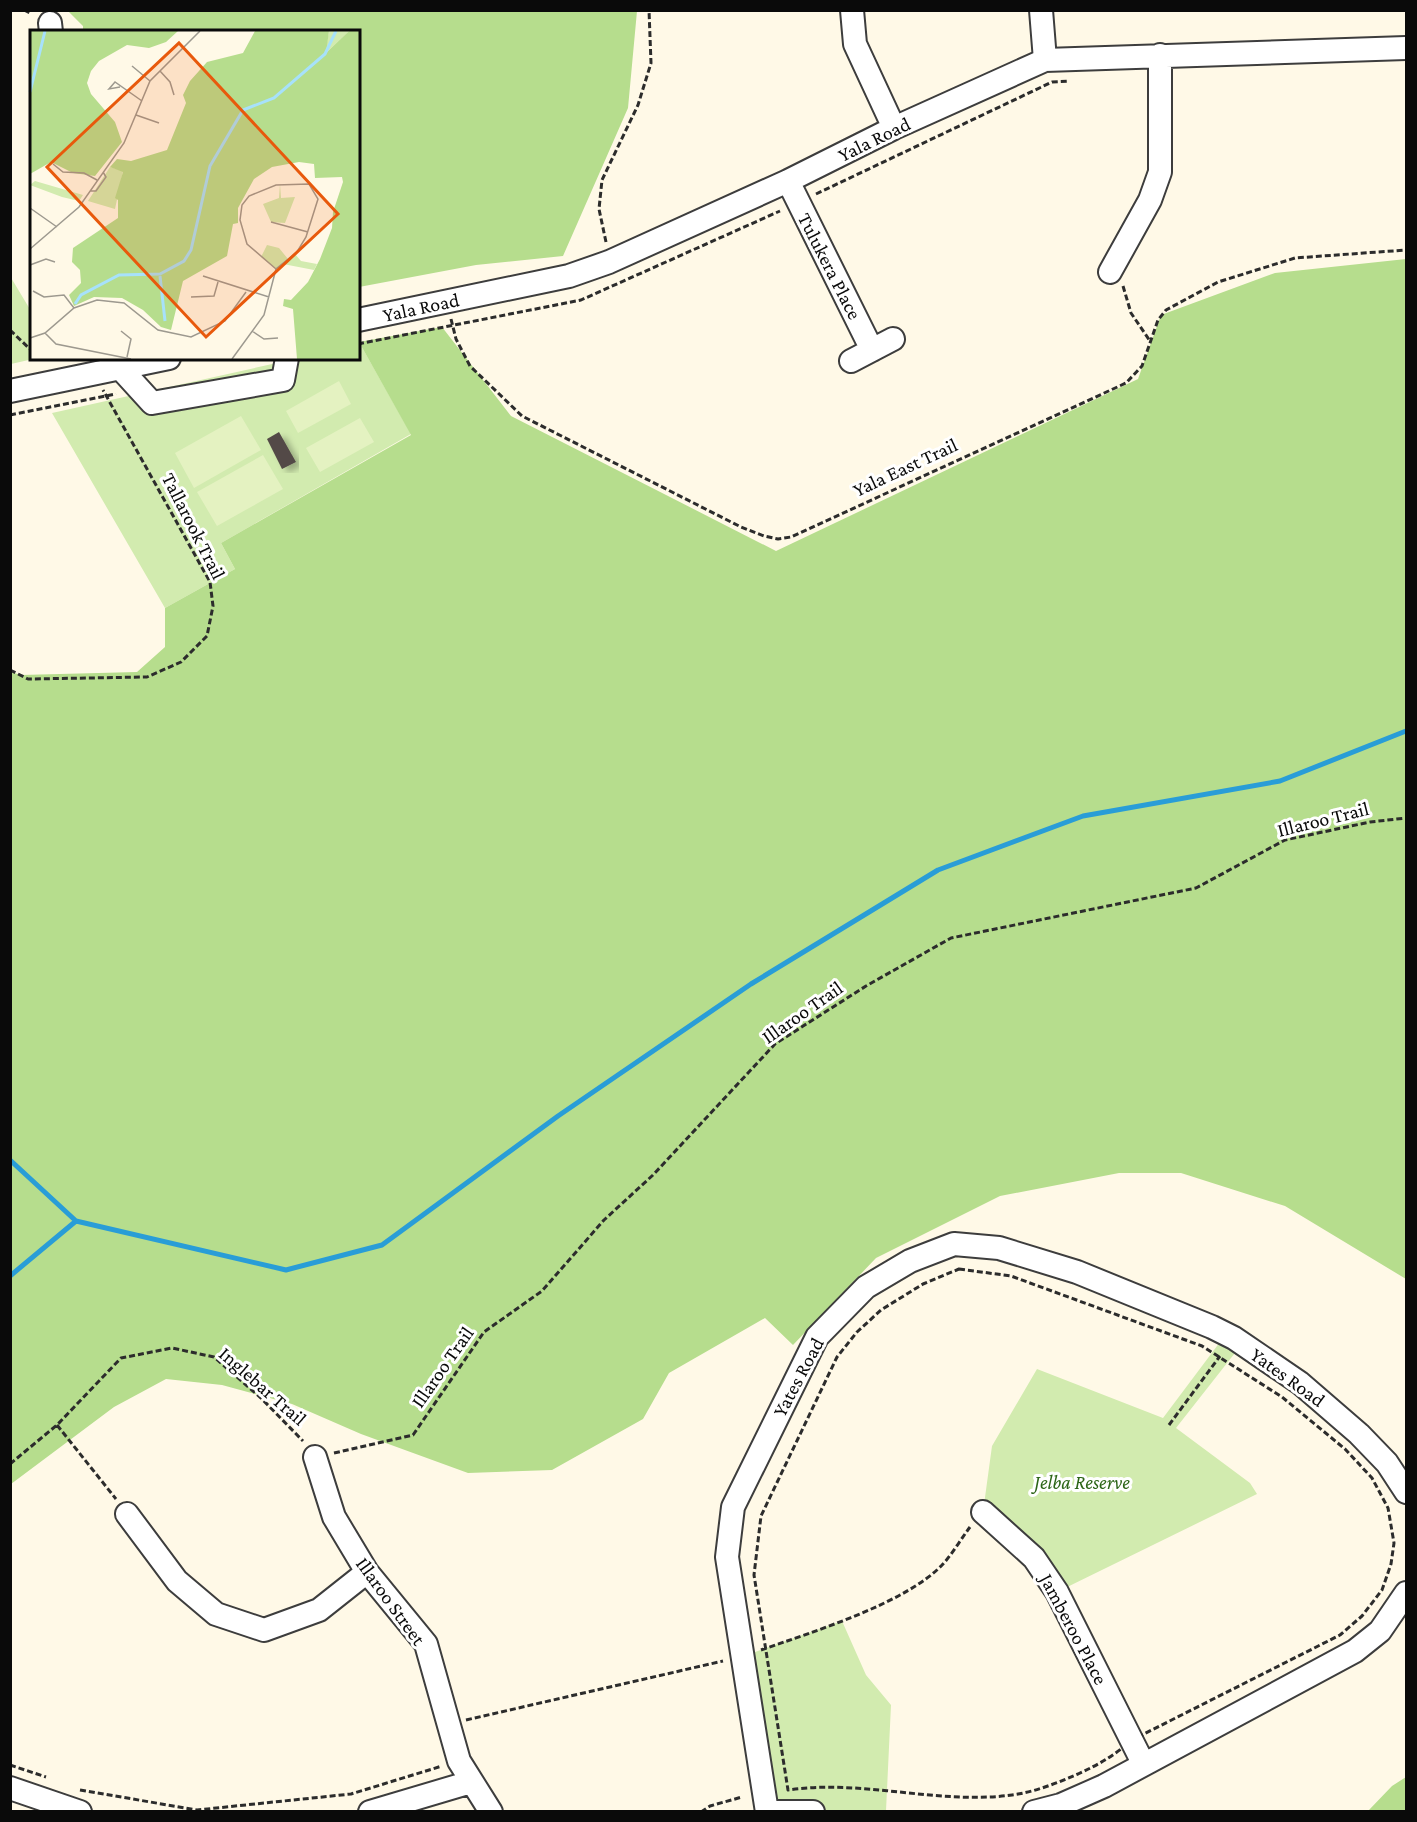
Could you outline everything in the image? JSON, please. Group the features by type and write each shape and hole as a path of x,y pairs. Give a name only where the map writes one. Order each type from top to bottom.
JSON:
{"street":[{"path":"852,10 855,44 894,128"},
{"path":"1041,10 1045,60"},
{"name":"Yala Road","path":"360,320 569,276 609,262 788,182 894,128 1045,60 1407,48"},
{"path":"1112,269 1150,200 1160,172 1160,55"},
{"name":"Tulukera Place","path":"788,182 872,350"},
{"path":"851,361 893,339"},
{"path":"10,391 160,360"},
{"path":"121,369 152,403 284,380 287,360"},
{"name":"Yates Road","path":"813,1812 768,1812 727,1557 732,1507 817,1337 866,1287 910,1261 954,1244 999,1248 1077,1272 1234,1338 1300,1383 1359,1434 1387,1463 1407,1492"},
{"name":"Illaroo Street","path":"315,1457 334,1518 367,1572 426,1644 459,1761 491,1812"},
{"name":"Jamberoo Place","path":"982,1512 1034,1558 1057,1592 1143,1763"},
{"path":"127,1514 177,1581 216,1614 264,1630 319,1610 367,1572"},
{"path":"1034,1812 1060,1805 1104,1786 1355,1651 1380,1631 1407,1593"},
{"path":"370,1812 471,1782"},
{"path":"10,1788 75,1811"}],"path":[{"path":"609,262 599,209 602,180 638,105 651,63 649,10"},
{"path":"360,344 581,300 798,203 1052,82 1076,80"},
{"name":"Yala East Trail","path":"447,302 456,339 470,366 522,416 741,528 778,539 791,537 1126,383 1142,366 1158,321 1166,310 1218,282 1295,258 1407,250"},
{"path":"1112,269 1126,292 1131,313 1150,341"},
{"path":"10,330 30,349"},
{"name":"Tallarook Trail","path":"10,670 28,679 147,677 181,662 207,636 213,606 210,582 94,375"},
{"name":"Illaroo Trail","path":"315,1457 413,1435 484,1332 542,1291 604,1220 653,1175 775,1044 866,986 951,938 1196,888 1284,840 1370,822 1407,818"},
{"path":"1169,1425 1234,1338"},
{"name":"Inglebar Trail","path":"10,1464 57,1425 121,1358 171,1348 214,1357 285,1421 315,1457"},
{"path":"57,1425 127,1514"},
{"path":"450,1724 744,1656 842,1621 915,1586 942,1565 982,1512"},
{"path":"70,1786 197,1810 351,1794 459,1761"},
{"path":"10,1765 50,1779"},
{"path":"701,1812 710,1806 742,1797"}],"green space":[{"path":"68,11 637,11 628,108 563,256 476,265 360,287 360,30 83,30 83,26"},
{"path":"1406,259 1406,1279 1285,1206 1181,1173 1119,1173 1000,1196 876,1258 793,1345 765,1318 669,1373 643,1419 552,1470 468,1473 361,1434 292,1404 222,1385 166,1379 114,1407 11,1484 11,672 21,675 137,672 165,647 165,608 235,569 221,543 411,435 360,342 442,327 511,416 776,551 1138,379 1161,315 1275,273"},
{"path":"10,276 30,309 30,360 11,364"},
{"path":"360,344 411,434 221,543 235,569 165,608 52,413 290,360 360,360"},
{"path":"339,381 351,404 298,433 286,411"},
{"path":"241,416 261,450 194,488 175,453"},
{"path":"360,418 374,442 320,472 306,448"},
{"path":"263,455 283,489 217,526 197,492"},
{"name":"Jelba Reserve","path":"1226,1334 1242,1344 1176,1428 1250,1483 1257,1494 1057,1592 983,1512 992,1446 1037,1369 1163,1418"},
{"path":"842,1621 866,1675 891,1705 886,1811 767,1811 744,1656"},
{"path":"1406,1777 1406,1811 1368,1811 1392,1786"}],"building":[{"path":"279,432 296,462 282,469 267,439"}],"waterway":[{"path":"10,1160 76,1221 286,1270 382,1245 558,1116 751,984 938,870 1083,816 1280,781 1406,731"},
{"path":"10,1276 76,1221"}]}
